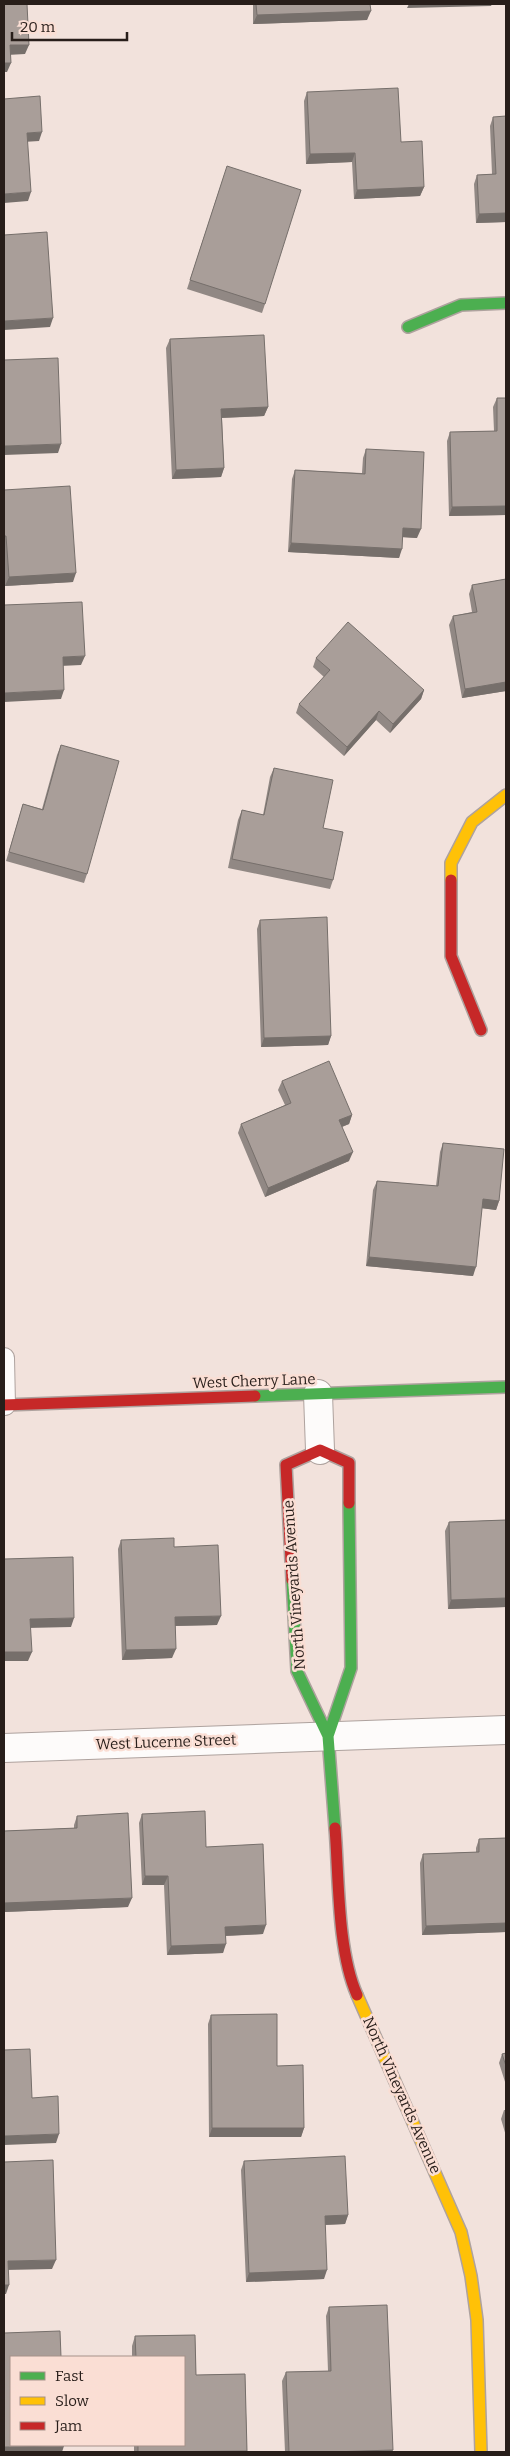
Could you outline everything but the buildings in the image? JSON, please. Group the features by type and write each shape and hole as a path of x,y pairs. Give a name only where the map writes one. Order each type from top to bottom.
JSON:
{"street":[{"path":"408,327 461,305 506,304"},
{"path":"481,1030 450,956 450,863 472,822 506,795"},
{"name":"West Cherry Lane","path":"5,1405 506,1387"},
{"path":"318,1394 320,1450"},
{"name":"North Vineyards Avenue","path":"328,1736 351,1668 349,1464 320,1450 286,1465 297,1671 328,1736 343,1935 350,1980 444,2190 461,2232 472,2276 477,2320 481,2452"},
{"path":"328,1736 506,1730"},
{"name":"West Lucerne Street","path":"4,1748 328,1736"}],"lane":[{"path":"4,1358 5,1405"}],"traffic: fast":[{"path":"408,327 461,305 506,303"},
{"path":"255,1396 506,1387"},
{"path":"328,1736 351,1668 349,1503"},
{"path":"292,1580 297,1671 328,1736 335,1828"}],"traffic: slow":[{"path":"451,880 451,863 472,822 506,795"},
{"path":"357,1995 461,2232 471,2276 477,2320 481,2452"}],"traffic: jam":[{"path":"451,880 451,956 481,1030"},
{"path":"4,1405 255,1396"},
{"path":"292,1580 286,1465 320,1450 349,1463 349,1503"},
{"path":"335,1828 342,1935 350,1977 357,1995"}]}
